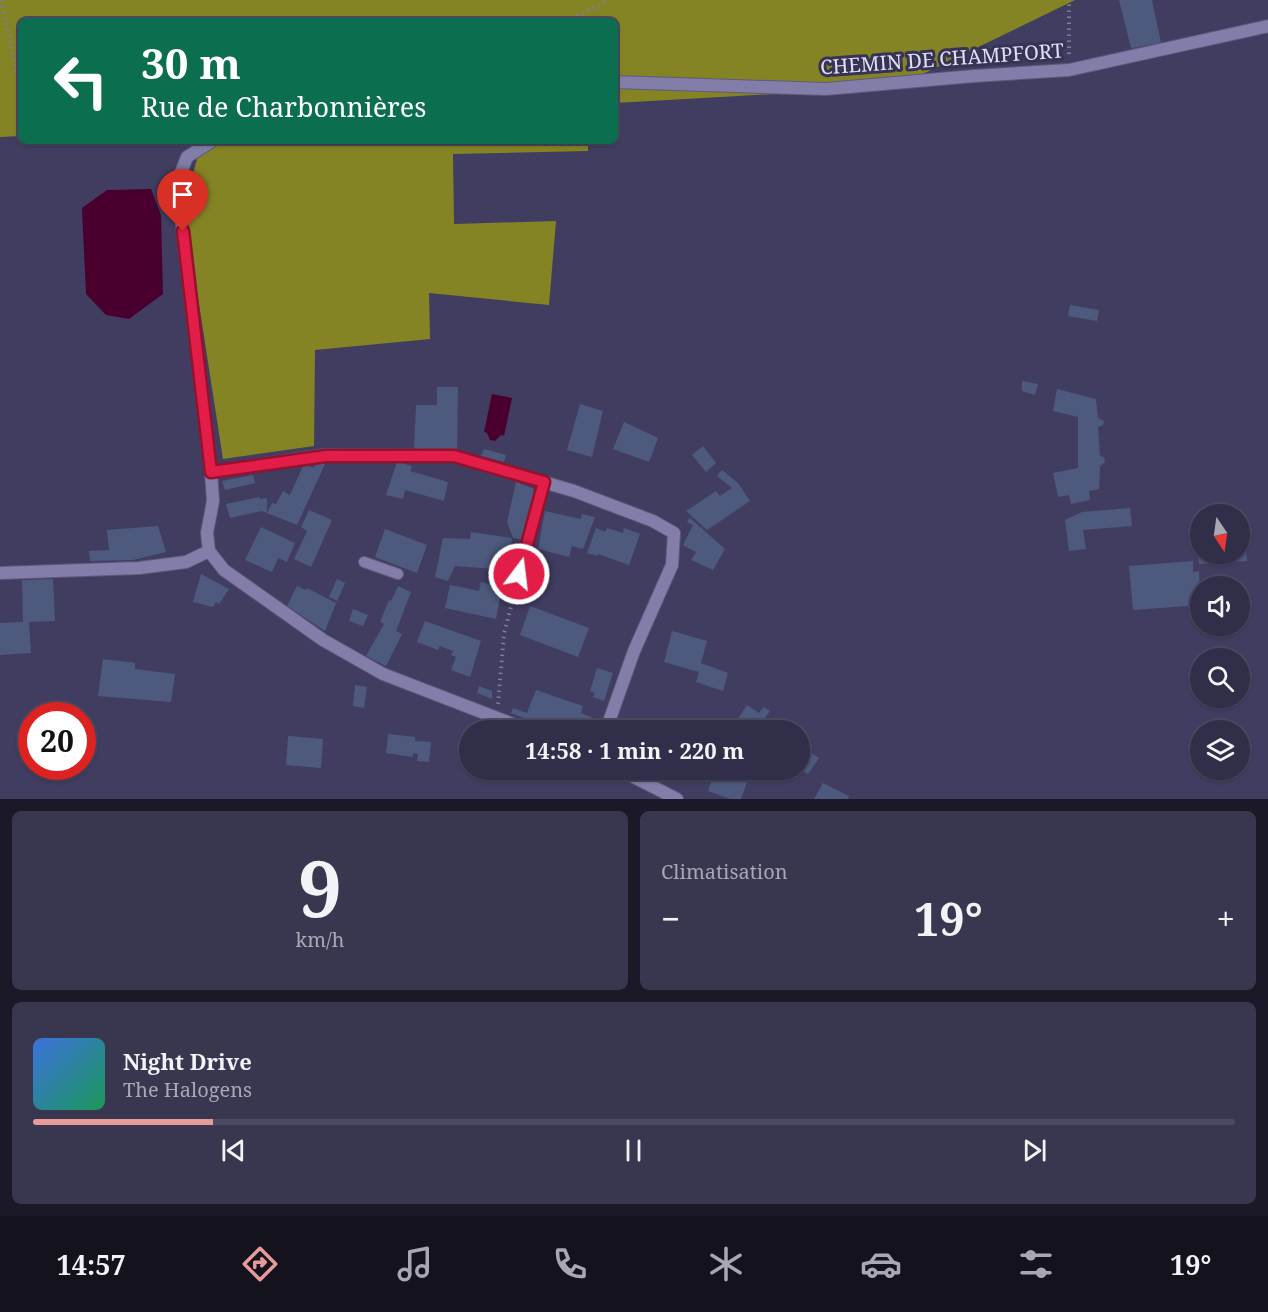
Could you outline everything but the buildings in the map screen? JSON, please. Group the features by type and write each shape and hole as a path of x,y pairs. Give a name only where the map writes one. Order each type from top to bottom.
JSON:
{"street":[{"name":"CHEMIN DE CHAMPFORT","path":"618,82 825,89 1069,70 1268,26"},
{"path":"207,144 187,157 177,183 211,472 213,501 207,533 209,551 224,570 331,645 382,674 501,720"},
{"path":"211,472 326,456 454,456 574,491 653,521 674,533 672,565 634,651 610,720"},
{"path":"0,573 139,568 186,562 209,551"},
{"path":"640,780 677,799"}],"lane":[{"path":"519,574 544,482"},
{"path":"364,562 398,574"}],"path":[{"path":"1,0 18,79"},
{"path":"572,18 609,0"},
{"path":"1069,0 1069,70"},
{"path":"496,718 504,634 519,574"}],"shaded area":[{"path":"0,0 1075,0 896,87 618,103 618,18 18,18 18,136 0,137"},
{"path":"215,144 588,144 588,151 453,154 454,224 556,221 549,305 429,293 430,339 315,350 314,446 223,459 184,207 197,159"},
{"path":"151,189 161,215 163,294 129,319 106,315 86,294 82,208 107,190"},
{"path":"492,394 512,398 504,436 501,435 495,441 490,440 484,432"}],"route":[{"path":"183,231 211,472 326,456 454,456 544,482 519,574"}]}
